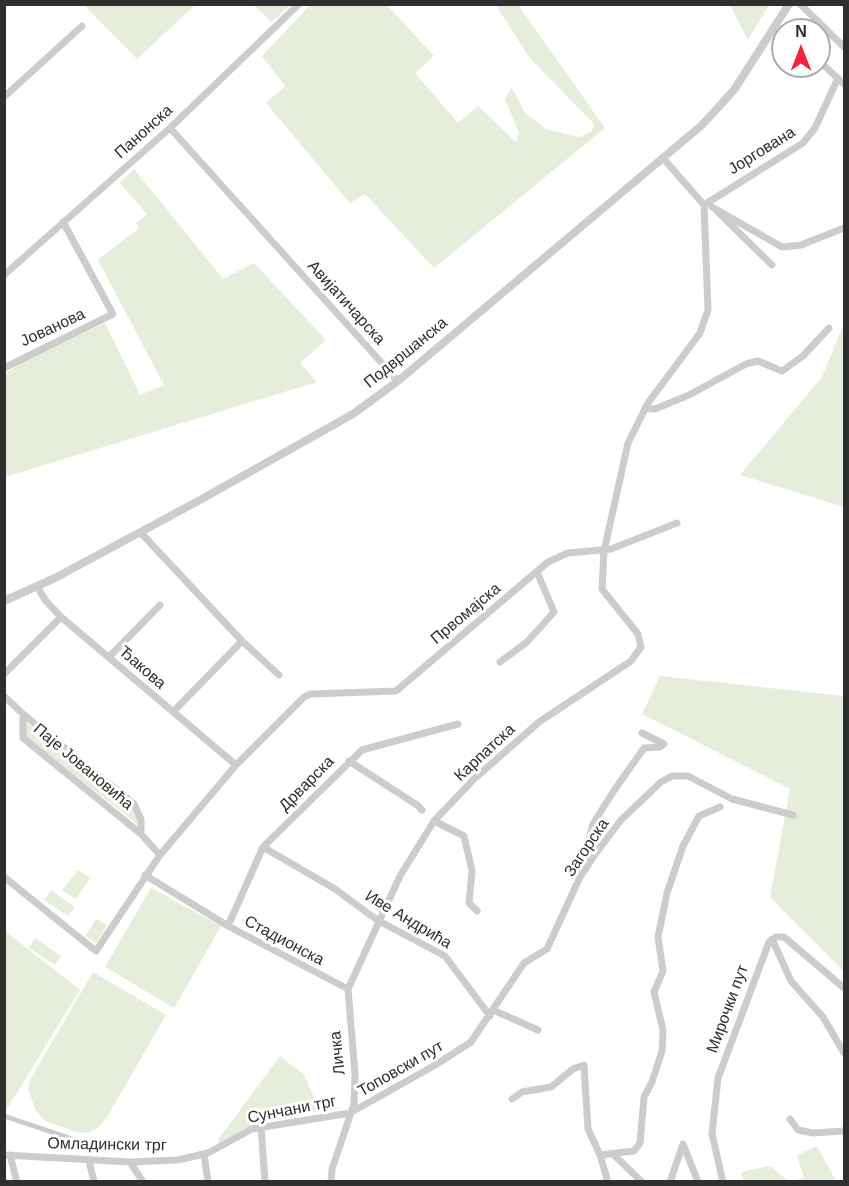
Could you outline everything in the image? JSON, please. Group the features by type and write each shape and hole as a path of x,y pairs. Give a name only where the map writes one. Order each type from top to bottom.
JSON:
{"street":[{"name":"Панонска","path":"4,275 170,128 298,4"},
{"name":"Подвршанска","path":"783,18 789,4"},
{"path":"800,4 844,47"},
{"path":"4,97 82,26"},
{"name":"Подвршанска","path":"4,601 141,533 353,414 398,381 717,110 771,39"},
{"path":"831,72 844,84"},
{"name":"Јоргована","path":"708,206 803,143 815,128 838,78"},
{"name":"Авијатичарска","path":"170,128 398,381"},
{"path":"663,158 708,206 772,265"},
{"path":"708,206 782,247 801,244 844,228"},
{"path":"604,551 628,443 645,408 700,333 706,320 708,310 708,206"},
{"name":"Јованова","path":"4,368 113,314 63,222"},
{"path":"645,408 655,409 679,399 746,364 758,361 782,371 803,356 829,328"},
{"name":"Првомајска","path":"4,877 96,951 160,855 236,765 309,694 396,691 537,572 562,554 604,551 629,544 677,523"},
{"path":"141,533 242,641 279,675"},
{"name":"Карпатска","path":"377,920 400,876 434,821 474,779 539,722 636,657 641,647 640,639 602,589 604,551"},
{"path":"500,662 527,642 554,612 537,572"},
{"name":"Ђакова","path":"38,586 45,600 61,617 236,765"},
{"path":"22,593 32,593 45,600"},
{"path":"109,657 159,605"},
{"path":"4,674 61,617"},
{"path":"173,712 242,641"},
{"name":"Паје Јовановића","path":"4,696 134,804 141,819 141,834"},
{"name":"Паје Јовановића","path":"23,714 23,738 141,834 160,855"},
{"name":"Дрварска","path":"228,926 263,847 349,761 366,747 458,724"},
{"path":"580,877 594,824 608,800 644,748 660,747 664,744 642,733"},
{"path":"349,761 422,810"},
{"name":"Загорска","path":"464,1047 492,1013 524,963 547,949 580,877 621,820 661,782 672,776 688,776 732,799 793,815"},
{"path":"600,1155 634,1151 639,1146 644,1097 652,1082 662,1051 663,1030 654,992 663,971 658,937 673,870 699,816 720,807"},
{"path":"434,821 464,837 472,871 469,903 477,910"},
{"name":"Иве Андрића","path":"263,847 335,889 377,920 445,956 492,1013 538,1030"},
{"name":"Стадионска","path":"145,875 228,926 348,989"},
{"path":"348,989 377,920"},
{"path":"844,988 784,937 772,939 791,981 823,1017 844,1053"},
{"name":"Мирочки пут","path":"723,1182 712,1134 718,1078 763,955 772,939"},
{"name":"Личка","path":"331,1182 332,1169 354,1104 355,1074 348,989"},
{"name":"Топовски пут","path":"350,1113 464,1047"},
{"path":"512,1099 522,1092 551,1088 573,1069 583,1064 586,1121 608,1182"},
{"name":"Сунчани трг","path":"206,1153 233,1137 261,1127 350,1113"},
{"path":"4,1116 105,1150"},
{"path":"790,1119 798,1130 813,1133 844,1131"},
{"path":"261,1127 265,1182"},
{"path":"670,1182 682,1144 698,1182"},
{"path":"206,1153 208,1182"},
{"name":"Омладински трг","path":"7,1155 130,1162 178,1160 206,1153"},
{"path":"614,1154 642,1182"},
{"path":"7,1155 17,1182"},
{"path":"88,1161 94,1182"},
{"path":"130,1162 143,1182"}],"green space":[{"path":"311,4 387,5 434,56 415,73 458,123 478,106 516,142 519,133 505,99 512,88 525,113 546,129 579,137 592,131 594,124 529,57 496,5 518,5 605,128 434,268 365,194 350,203 266,103 285,86 262,56"},
{"path":"84,5 195,5 137,59"},
{"path":"253,5 290,5 272,22"},
{"path":"730,5 769,5 748,40"},
{"path":"134,169 223,279 254,263 326,340 300,363 317,382 5,477 4,375 26,359 105,323 140,395 164,385 98,260 139,228 136,223 147,214 120,183"},
{"path":"844,323 844,507 740,475 822,377"},
{"path":"660,676 843,696 844,691 844,972 770,897 790,789 642,714"},
{"path":"26,722 133,808 137,813 137,824 26,737"},
{"path":"78,870 90,878 76,899 62,890"},
{"path":"151,888 221,926 174,1008 105,967"},
{"path":"51,890 75,907 68,916 44,900"},
{"path":"96,919 107,925 96,943 85,936"},
{"path":"5,931 80,990 5,1112"},
{"path":"35,938 61,956 55,965 29,948"},
{"path":"93,972 166,1015 107,1117 98,1128 88,1133 77,1132 45,1121 35,1109 28,1089 30,1080"},
{"path":"280,1056 304,1075 320,1111 262,1122 219,1143 218,1140"},
{"path":"817,1146 836,1181 792,1181 804,1178 797,1155"},
{"path":"770,1166 788,1181 744,1181 741,1172"}]}
